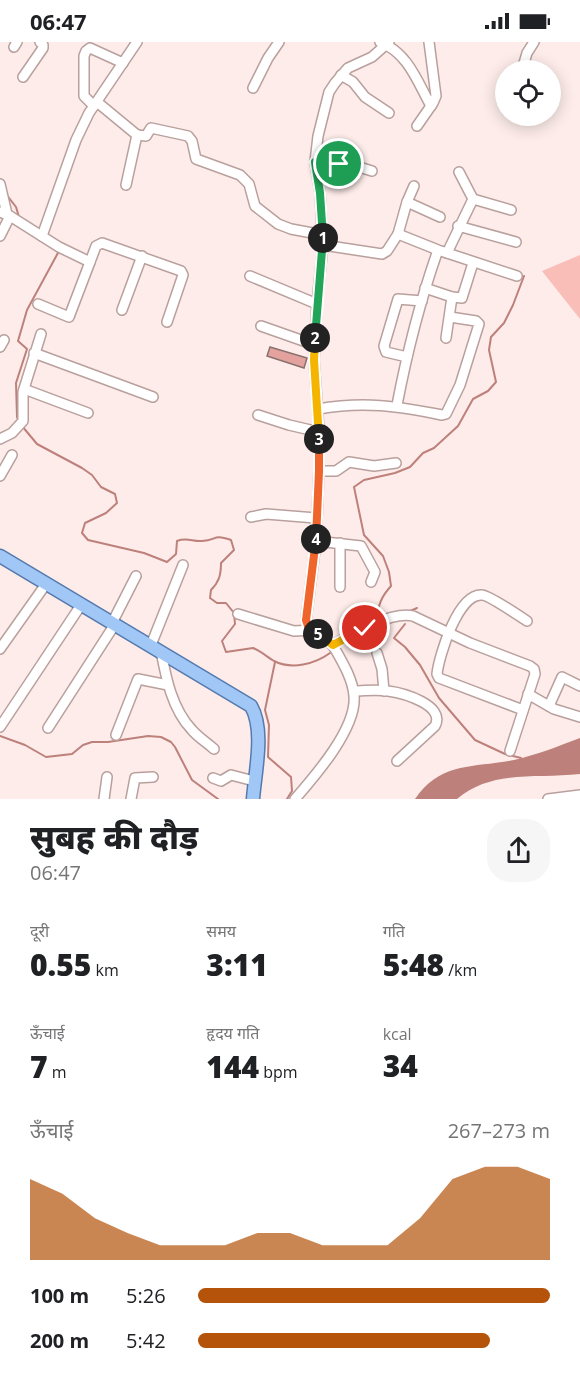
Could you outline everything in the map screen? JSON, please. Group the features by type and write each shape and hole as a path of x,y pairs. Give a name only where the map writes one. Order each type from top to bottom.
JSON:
{"main road":[{"path":"0,557 251,706 257,720 258,732 253,799"}],"street":[{"path":"23,78 43,48 40,42"},
{"path":"42,236 76,140 96,104 137,42"},
{"path":"253,88 277,45 265,42"},
{"path":"417,126 435,99 436,89 429,42"},
{"path":"525,60 534,42"},
{"path":"295,799 321,769 352,720 355,698 345,667 333,645 313,630 306,620 316,542 319,471 315,345 323,240 320,193 315,162 318,136 329,92 341,75 352,66 372,57 386,43 409,64 431,106"},
{"path":"123,63 90,48 86,51 84,96 137,135 146,136 152,128 188,136 192,141 196,159 236,173 248,183 253,202 258,210 284,227 323,240 382,254 387,251 398,234 406,202 414,186"},
{"path":"341,75 352,82 365,97 388,113"},
{"path":"126,185 137,135"},
{"path":"315,162 359,167 372,171"},
{"path":"459,172 473,199 511,210"},
{"path":"0,236 6,214 1,187"},
{"path":"397,405 425,288 473,199"},
{"path":"406,202 440,217"},
{"path":"6,214 60,248 90,262"},
{"path":"458,226 516,242"},
{"path":"398,234 473,263 517,276"},
{"path":"38,304 69,316 96,246 100,243 182,272 167,322"},
{"path":"122,309 142,256"},
{"path":"425,288 452,297 462,297 473,263"},
{"path":"250,276 317,304"},
{"path":"446,338 452,297"},
{"path":"407,357 386,352 384,346 398,298 422,301"},
{"path":"318,409 354,405 397,405 442,415 447,412 460,385 479,324 476,321 450,317"},
{"path":"261,326 315,345"},
{"path":"0,440 20,425 24,389 41,334"},
{"path":"34,353 153,397"},
{"path":"24,389 88,413"},
{"path":"258,415 319,432"},
{"path":"0,476 12,455"},
{"path":"319,471 336,471 349,462 374,466 396,463"},
{"path":"251,517 266,514 316,518"},
{"path":"316,542 362,547 375,572 371,582"},
{"path":"340,543 340,587"},
{"path":"183,564 156,648 176,705 189,726 214,749"},
{"path":"48,728 113,623 136,576"},
{"path":"0,649 46,584"},
{"path":"523,710 439,678 437,670 449,632 462,609 471,599 482,595 527,621"},
{"path":"0,727 81,605"},
{"path":"238,614 294,631 313,630"},
{"path":"333,645 371,625 406,615 533,667 535,674 510,751"},
{"path":"377,653 382,669 384,690"},
{"path":"549,706 562,677 580,686"},
{"path":"116,735 138,679 168,685"},
{"path":"354,691 384,690 405,695 426,704 438,718 435,726 398,761"},
{"path":"528,694 549,706 580,717"},
{"path":"213,778 221,781 230,775 254,781"},
{"path":"104,799 107,777"},
{"path":"131,799 135,778 153,777"},
{"path":"548,799 580,795"}],"shaded area":[{"path":"580,255 580,319 542,271"},
{"path":"580,738 580,774 500,779 485,783 457,799 415,799 425,787 447,772 522,758"}],"building":[{"path":"270,347 307,358 304,368 267,356"}],"waterway":[{"path":"6,194 16,207 19,217"},
{"path":"19,421 16,383 27,349 18,341 27,310 59,251"},
{"path":"377,620 381,601 391,586 389,572 383,556 364,535 354,487 364,480 410,467 423,453 434,448 458,426 473,399 488,391 496,382 489,350 491,337 504,323 524,276"},
{"path":"22,426 37,444 82,468 92,475 101,487 115,494 117,503 106,513 85,523 82,533 88,540 144,553 167,562 176,554 177,541 184,539 202,541 218,537 231,540 234,550 221,563 219,578 211,590 210,598 217,603 226,603 234,613 235,624 222,641 226,652 253,648 274,661 288,665 303,665 330,653"},
{"path":"408,612 417,608"},
{"path":"405,624 394,638 420,665 439,698 475,740 505,754 521,758"},
{"path":"275,662 265,710 269,725 268,757 291,777 292,791 287,799"},
{"path":"0,736 25,745 46,757 72,754 83,745 92,742 148,736 161,737 175,747 192,780 218,799"}],"route":[{"path":"339,164 315,162 322,205 323,244 315,322 314,360 319,471 316,542 306,620 310,628 333,645 365,628"}]}
